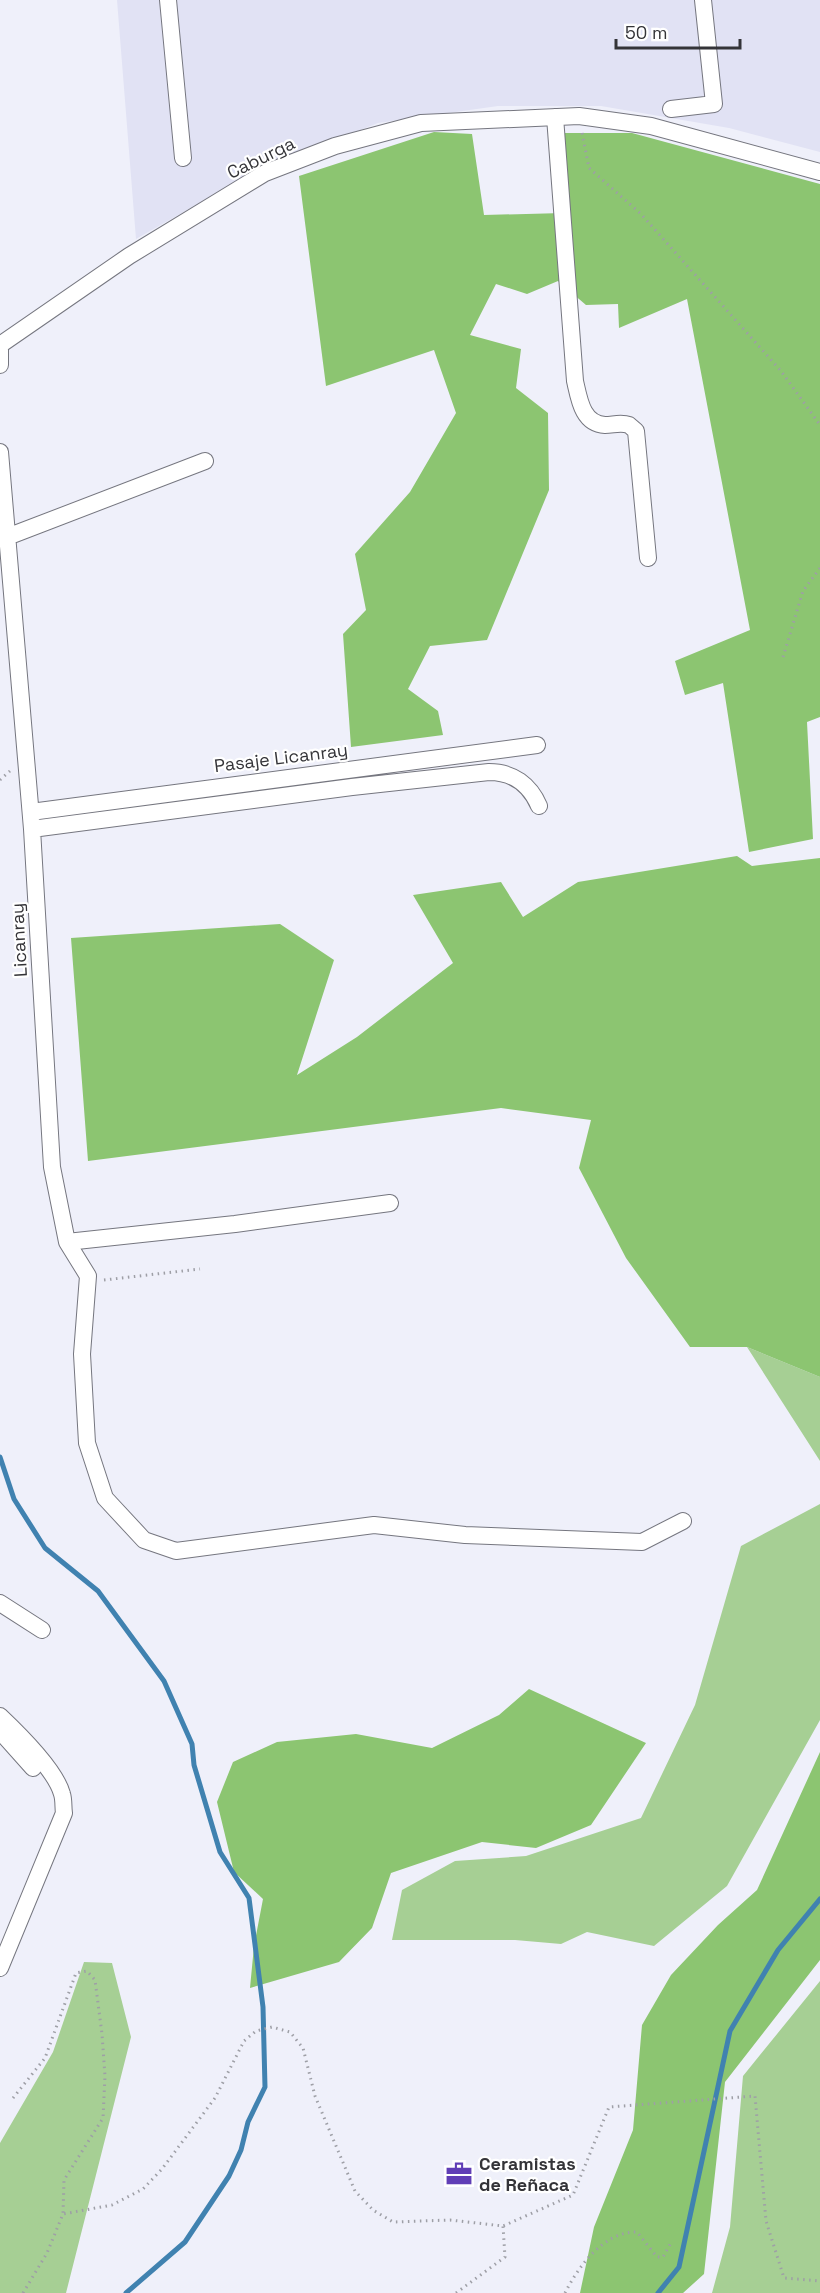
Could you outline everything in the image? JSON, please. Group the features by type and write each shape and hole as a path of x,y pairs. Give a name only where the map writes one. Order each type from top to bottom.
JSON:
{"street":[{"path":"168,0 183,158"},
{"path":"670,108 714,104 704,0"},
{"name":"Caburga","path":"0,364 0,347 129,256 265,173 335,146 421,123 579,116 651,126 820,172"},
{"path":"555,117 575,381 582,408 589,418 605,425 629,425 636,431 648,558"},
{"name":"Licanray","path":"0,452 31,812 52,1167 67,1242 88,1276"},
{"path":"7,537 205,461"},
{"name":"Pasaje Licanray","path":"31,812 537,745"},
{"path":"32,829 352,787 489,772 505,773 522,782 539,806"},
{"path":"67,1242 236,1224 390,1203"},
{"path":"88,1276 82,1354 87,1443 105,1498 144,1540 176,1551 374,1525 465,1535 642,1542 683,1521"},
{"path":"0,1604 42,1630"},
{"path":"0,1716 27,1742 56,1781 62,1794 64,1813 3,1941 0,1968"},
{"path":"0,1731 40,1777 64,1813"}],"path":[{"path":"579,116 590,168 641,214 781,371 820,426"},
{"path":"783,657 803,591 820,568"},
{"path":"88,1276 102,1281 200,1269"},
{"path":"13,2098 45,2058 76,1973 87,1971 95,1980 102,2034 105,2076 103,2118 64,2180 63,2214 47,2253 23,2293"},
{"path":"63,2214 112,2205 142,2189 162,2169 215,2098 244,2041 256,2031 272,2027 290,2032 303,2048 315,2096 356,2191 373,2210 393,2222 450,2220 503,2226 573,2195 609,2107 755,2096 766,2221 784,2278 820,2281"},
{"path":"456,2293 505,2257 503,2226"},
{"path":"565,2293 594,2250 626,2231 637,2232 657,2257 663,2257 672,2241"}],"shaded area":[{"path":"117,0 820,0 820,152 729,128 601,106 498,106 378,123 252,173 136,239"}],"green space":[{"path":"434,132 472,134 484,215 563,213 561,133 632,133 820,184 820,717 807,722 813,839 749,852 723,683 685,695 675,661 750,630 687,299 619,328 618,304 586,305 558,281 527,294 496,284 470,335 521,349 516,388 548,413 549,490 487,640 430,646 408,689 438,711 443,735 351,747 343,634 366,610 355,554 410,492 456,413 434,350 326,386 299,176"},
{"path":"737,856 752,866 820,858 820,1377 747,1347 690,1347 626,1258 579,1168 591,1120 501,1108 88,1161 71,938 280,924 334,960 297,1075 357,1037 453,963 413,895 501,882 523,917 578,882"},
{"path":"747,1347 820,1377 820,1461"},
{"path":"820,1504 820,1720 727,1886 654,1946 587,1932 561,1944 515,1940 392,1940 402,1890 455,1861 526,1856 641,1818 695,1705 741,1546"},
{"path":"529,1689 646,1743 591,1825 536,1848 482,1842 391,1873 372,1928 339,1962 250,1988 254,1946 263,1899 234,1872 217,1802 233,1762 277,1742 356,1734 432,1748 499,1715"},
{"path":"820,1752 820,1960 725,2082 704,2274 683,2293 580,2293 594,2227 633,2130 642,2025 671,1975 718,1925 757,1890"},
{"path":"84,1962 112,1963 131,2037 66,2293 0,2293 0,2143 53,2052"},
{"path":"820,1981 820,2293 712,2293 730,2227 743,2076"}],"waterway":[{"path":"0,1457 14,1499 45,1548 98,1591 164,1681 192,1744 194,1765 220,1852 249,1898 263,2007 265,2087 248,2122 241,2150 229,2176 185,2242 126,2293"},
{"path":"658,2293 679,2267 730,2031 778,1950 820,1899"}],"place":[{"name":"Ceramistas de Reñaca","path":"459,2174"}]}
